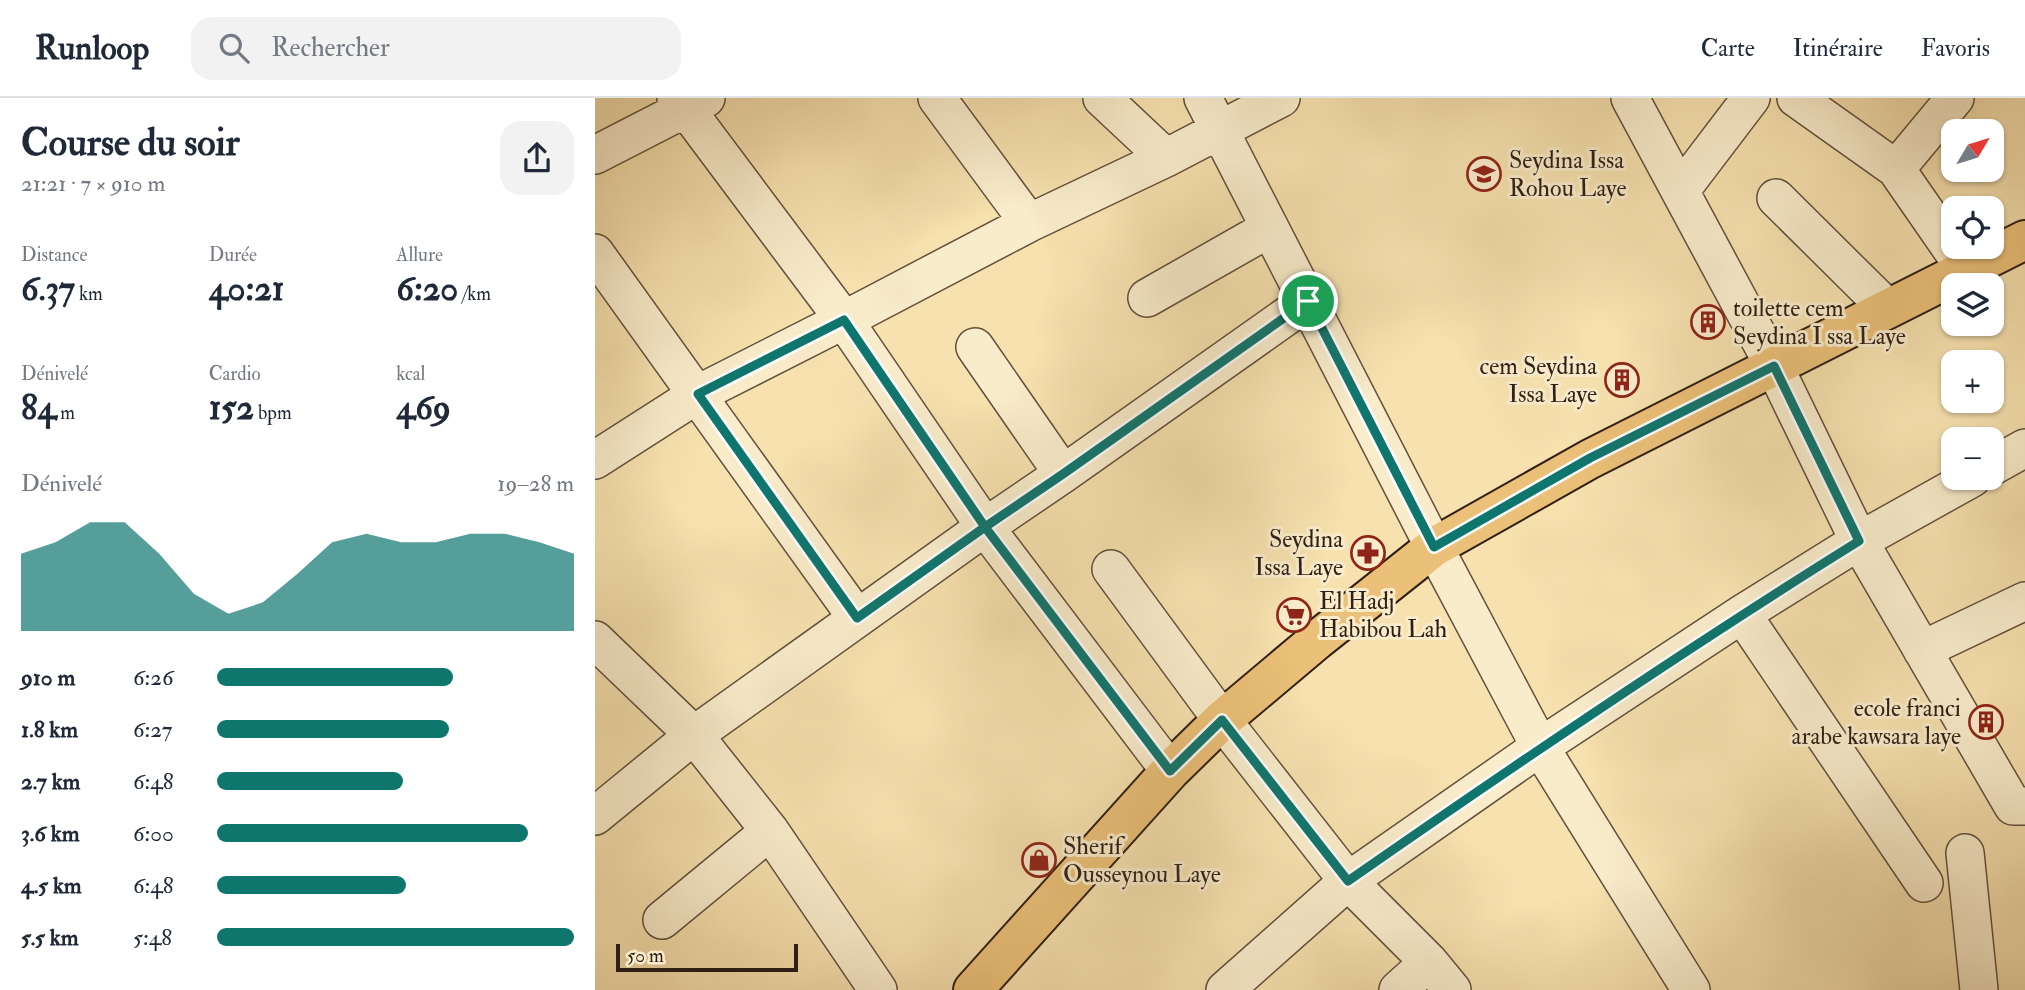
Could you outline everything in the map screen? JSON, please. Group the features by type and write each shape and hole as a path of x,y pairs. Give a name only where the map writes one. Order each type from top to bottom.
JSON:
{"main road":[{"path":"974,990 1170,771 1222,720 1434,547 1590,458 2025,240"}],"street":[{"path":"937,98 1029,223"},
{"path":"1102,98 1166,158"},
{"path":"1203,98 1540,747 1691,990"},
{"path":"595,460 698,394 1029,223 1166,158 1282,98"},
{"path":"1630,98 1774,366 1859,541 2013,806 2025,806"},
{"path":"1681,190 1751,98"},
{"path":"1795,98 1896,169 1966,270"},
{"path":"1896,169 1955,98"},
{"path":"595,155 689,102 844,320 985,527 1170,771"},
{"path":"1776,198 1888,309"},
{"path":"1147,298 1270,228"},
{"path":"595,253 857,618"},
{"path":"595,816 694,735 1308,301"},
{"path":"975,347 1063,474"},
{"path":"2004,460 2025,448"},
{"path":"1225,990 1348,881 1540,747 1742,614 1859,541 1950,490"},
{"path":"1111,569 1222,720 1348,881 1429,962 1452,990"},
{"path":"1922,650 2025,601"},
{"path":"1742,614 1924,883"},
{"path":"595,640 694,735 770,831 878,990"},
{"path":"662,920 770,831"},
{"path":"1965,853 1979,990"},
{"path":"1398,990 1429,962"}],"place":[{"name":"Seydina Issa Rohou Laye","path":"1484,174"},
{"name":"toilette cem Seydina I ssa Laye","path":"1708,322"},
{"name":"cem Seydina Issa Laye","path":"1622,380"},
{"name":"Seydina Issa Laye","path":"1368,553"},
{"name":"El Hadj Habibou Lah","path":"1294,615"},
{"name":"ecole franci arabe kawsara laye","path":"1986,722"},
{"name":"Sherif Ousseynou Laye","path":"1039,860"}],"route":[{"path":"1308,301 985,527 844,320 698,394 857,618 985,527 1170,771 1222,720 1348,881 1540,747 1742,614 1859,541 1774,366 1590,458 1434,547 1308,301"}]}
